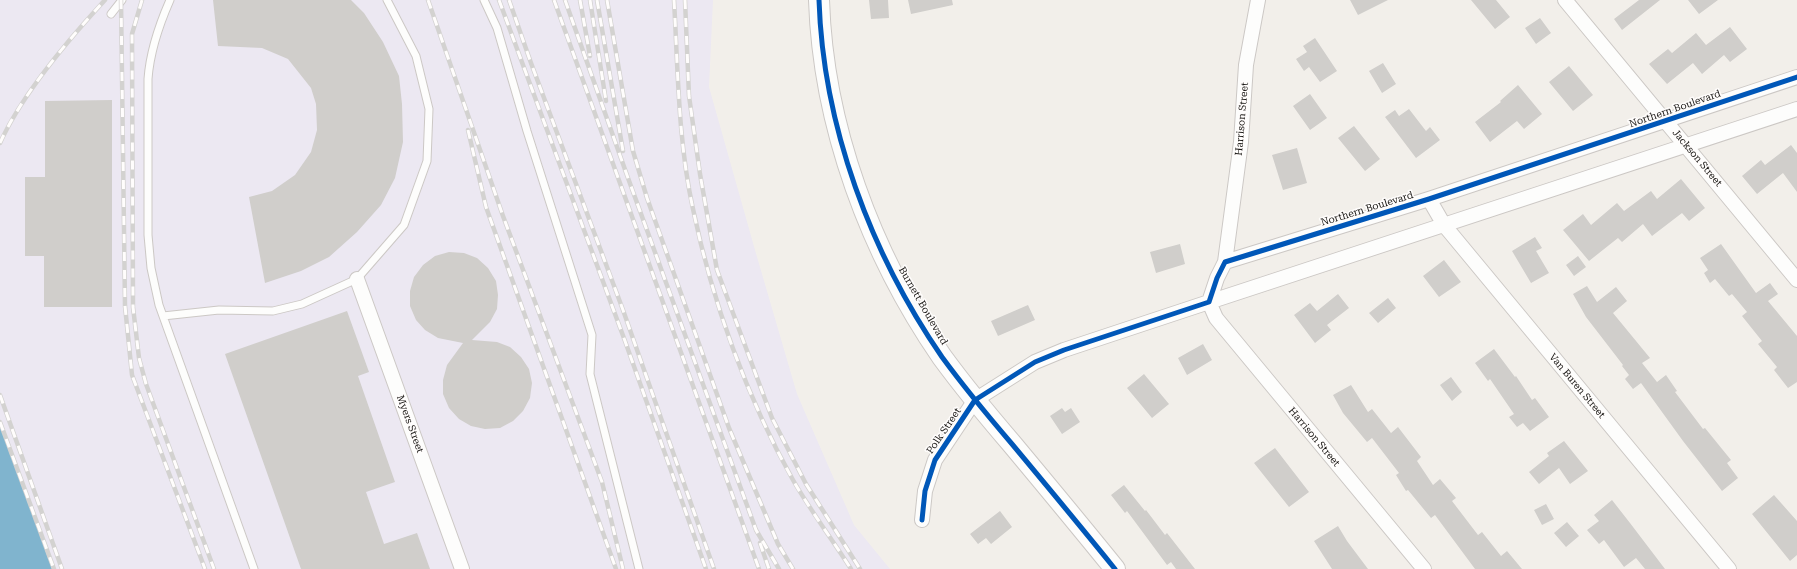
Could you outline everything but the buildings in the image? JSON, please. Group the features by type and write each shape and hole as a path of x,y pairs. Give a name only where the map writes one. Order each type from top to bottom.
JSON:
{"main road":[{"name":"Burnett Boulevard","path":"819,0 826,68 834,109 846,156 862,202 878,241 904,296 942,357 975,400 1115,569"}],"street":[{"name":"Harrison Street","path":"1225,262 1241,142 1246,65 1258,0"},
{"name":"Jackson Street","path":"1565,0 1797,280"},
{"name":"Northern Boulevard","path":"1225,262 1429,199 1667,122 1797,77"},
{"path":"975,400 1035,362 1064,350 1797,110"},
{"name":"Van Buren Street","path":"1429,199 1444,225 1729,569"},
{"path":"1209,302 1217,278 1225,262"},
{"name":"Myers Street","path":"357,279 462,569"},
{"name":"Harrison Street","path":"1209,302 1216,318 1424,569"},
{"name":"Polk Street","path":"922,520 925,491 935,460 975,400"}],"lane":[{"path":"111,14 122,0"},
{"path":"170,0 156,37 149,65 148,79 148,235 153,282 163,316 254,569"},
{"path":"163,316 219,310 273,311 302,304 357,279 404,225 427,161 429,109 416,56 387,0"},
{"path":"484,0 497,28 527,131 592,335 590,374 639,569"}],"shaded area":[{"path":"0,0 713,0 709,87 797,394 854,525 890,569 52,569 0,423"}],"water":[{"path":"0,423 52,569 0,569"}],"railway":[{"path":"0,143 9,124 33,87 76,32 105,0"},
{"path":"121,0 125,306 132,375 205,569"},
{"path":"142,0 132,34 133,307 139,358 146,384 214,569"},
{"path":"428,0 503,216 602,482 623,569"},
{"path":"499,0 625,341 706,569"},
{"path":"509,0 623,310 714,569"},
{"path":"554,0 759,569"},
{"path":"565,0 756,530 779,569"},
{"path":"580,0 590,56"},
{"path":"590,0 606,101"},
{"path":"597,0 623,151"},
{"path":"607,0 633,151 647,198 729,428 778,544 793,569"},
{"path":"674,0 679,105 684,158 693,209 710,279 746,382 776,449 793,480 851,569"},
{"path":"685,0 689,96 700,174 717,270 772,418 806,484 860,569"},
{"path":"468,130 486,207 616,569"},
{"path":"0,395 62,569"},
{"path":"0,422 54,569"},
{"path":"760,543 769,569"}],"cycle path":[{"path":"819,0 823,47 830,94 841,141 855,187 873,232 893,275 916,317 950,368 1115,569"},
{"path":"922,520 925,491 935,460 975,400 1035,362 1064,350 1209,302 1217,278 1225,262 1429,199 1797,77"}]}
